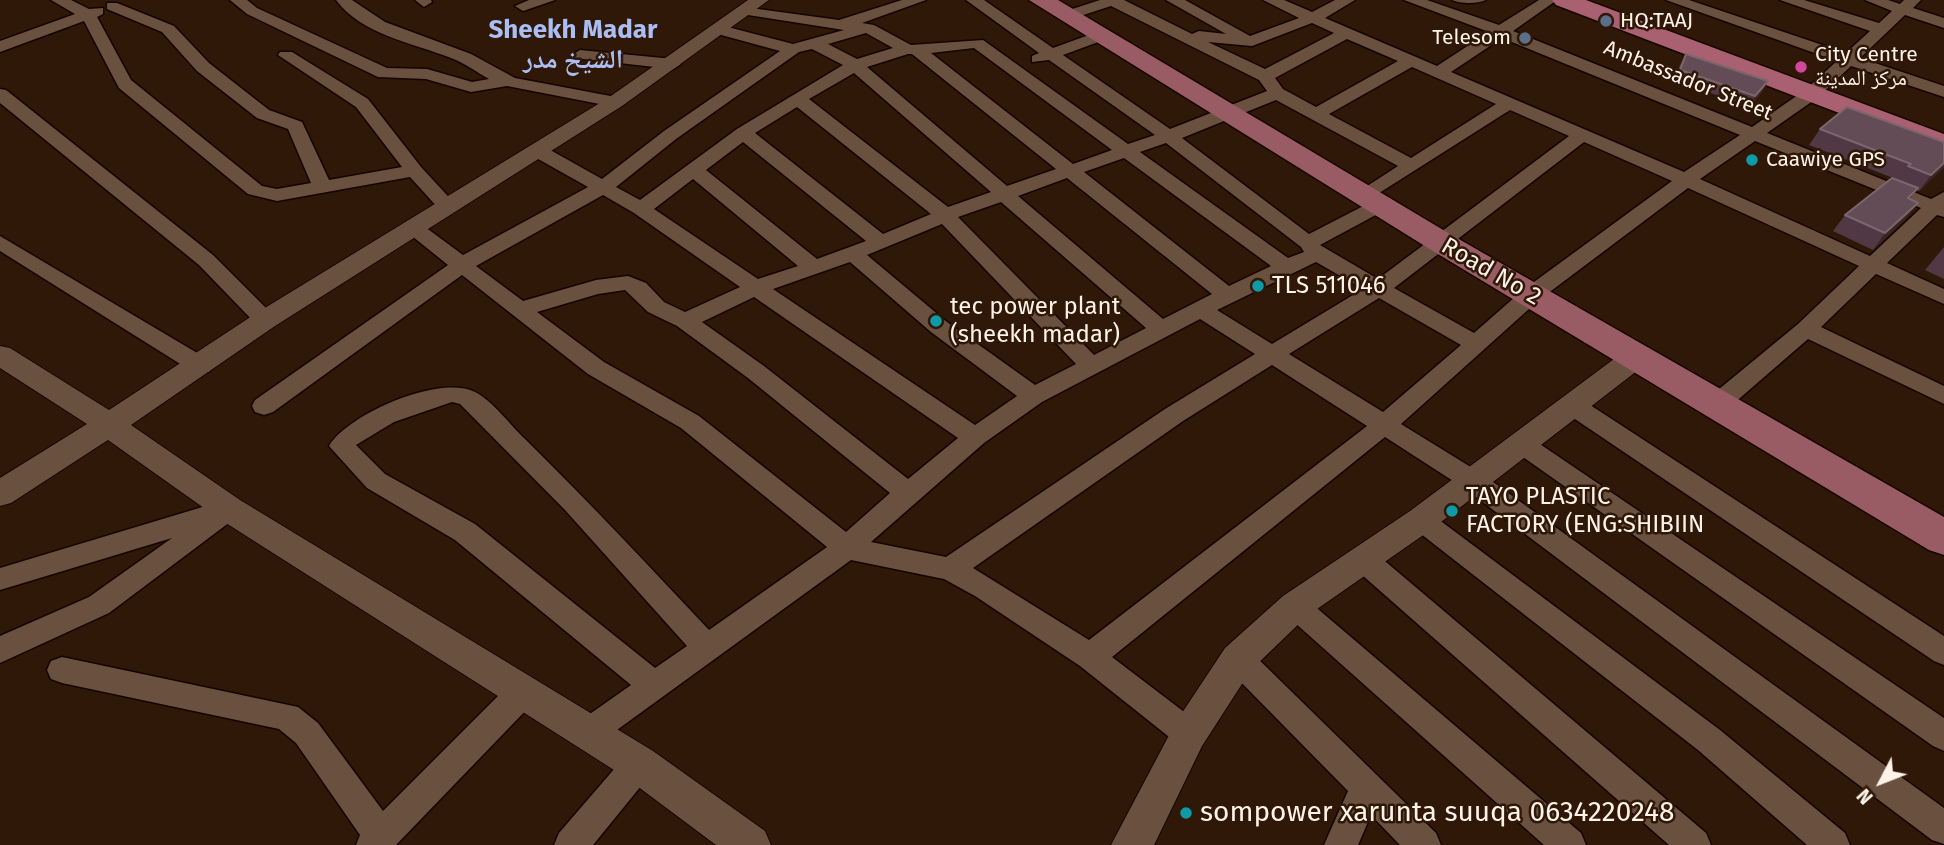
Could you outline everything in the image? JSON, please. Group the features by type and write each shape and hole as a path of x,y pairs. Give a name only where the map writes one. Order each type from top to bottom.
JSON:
{"highway":[{"path":"1564,0 1944,144"}],"main road":[{"name":"Road No 2","path":"1055,8 1439,241 1944,538"}],"street":[{"path":"59,0 88,15 104,38 113,69 125,83 255,190 277,195 414,171"},
{"path":"238,0 246,9 384,73 427,74 471,87 508,81 577,91 615,102"},
{"path":"344,0 355,11 393,32 460,55 508,81"},
{"path":"523,6 547,0"},
{"path":"0,494 201,366 265,320 615,102 673,64 754,3 841,25 861,15 918,0"},
{"path":"974,0 1050,56 1168,136 1312,249 1475,343"},
{"path":"1055,8 1113,0 1265,76 1277,93 1411,166"},
{"path":"1174,0 1252,41"},
{"path":"1271,0 1686,180 1944,297"},
{"path":"1187,36 1252,41 1312,18 1347,0"},
{"name":"Ambassador Street","path":"1412,0 1500,31 1940,205"},
{"path":"1439,72 1549,0"},
{"path":"1674,0 1944,92"},
{"path":"1788,0 1881,29"},
{"path":"1873,0 1908,5 1944,23"},
{"path":"0,47 119,3 168,29 203,67 263,114 296,126 323,188"},
{"path":"1090,657 1382,426 1531,295 1686,180 1811,94 1908,5"},
{"path":"264,406 462,265 532,224 604,187 670,135 793,49 815,44 861,15"},
{"path":"861,15 912,49 1228,296"},
{"path":"720,30 793,49"},
{"path":"1265,76 1348,32"},
{"path":"1010,66 1050,56 1103,35"},
{"path":"640,209 743,133 855,65 912,49 973,42 1285,266"},
{"path":"815,44 855,65 1002,195 1163,331"},
{"path":"286,55 362,103 414,171 447,206"},
{"path":"580,55 673,64"},
{"path":"1315,116 1411,61"},
{"path":"685,321 757,287 853,254 945,215 1231,114 1277,93"},
{"path":"0,94 206,260 265,320"},
{"path":"798,99 945,215 1090,365"},
{"path":"588,733 847,548 975,437 1034,396 1285,266 1312,249 1411,166 1509,103"},
{"path":"743,133 880,242"},
{"path":"950,569 1174,415 1381,287 1583,135"},
{"path":"538,151 640,209 975,437"},
{"path":"693,169 813,267"},
{"path":"1716,405 1806,329 1940,205"},
{"path":"414,229 596,368 690,422 847,548 950,569 1028,615 1090,657 1189,734"},
{"path":"0,242 201,366"},
{"path":"853,254 939,327 1034,396"},
{"path":"517,310 623,282 638,288 656,307 685,321 756,372 908,493"},
{"path":"1202,310 1472,481 1944,828"},
{"path":"1806,329 1944,396"},
{"path":"0,355 109,425 229,509 521,694 639,764 750,845"},
{"path":"1132,845 1189,734 1238,659 1295,606 1421,520 1636,357"},
{"path":"655,686 465,532 376,481 342,446 346,438 362,426 440,396 452,394 468,398 574,503 707,648"},
{"path":"1572,405 1944,653"},
{"path":"1522,444 1944,736"},
{"path":"0,579 229,509"},
{"path":"0,650 99,605 229,509"},
{"path":"1421,520 1709,740 1833,845"},
{"path":"1363,559 1694,845"},
{"path":"1295,606 1569,845"},
{"path":"1238,659 1367,785 1424,845"},
{"path":"62,670 287,717 307,733 376,840 521,694"},
{"path":"571,845 639,764"},
{"path":"1340,845 1367,785"}],"lane":[{"path":"1456,0 1482,0"}],"building":[{"path":"1686,54 1768,81 1755,96 1680,70"},
{"path":"1847,107 1944,142 1944,163 1931,175 1908,166 1911,164 1820,129"},
{"path":"1892,178 1918,188 1908,198 1918,203 1885,233 1845,215"}],"place":[{"name":"HQ:TAAJ","path":"1606,21"},
{"name":"Telesom","path":"1525,38"},
{"name":"City Centre مركز المدينة","path":"1801,67"},
{"name":"Caawiye GPS","path":"1752,160"},
{"name":"TLS 511046","path":"1258,286"},
{"name":"tec power plant (sheekh madar)","path":"936,321"},
{"name":"TAYO PLASTIC FACTORY (ENG:SHIBIIN","path":"1452,511"},
{"name":"sompower xarunta suuqa 0634220248","path":"1186,813"}],"district":[{"name":"Sheekh Madar الشيخ مدر","path":"573,46"}]}
